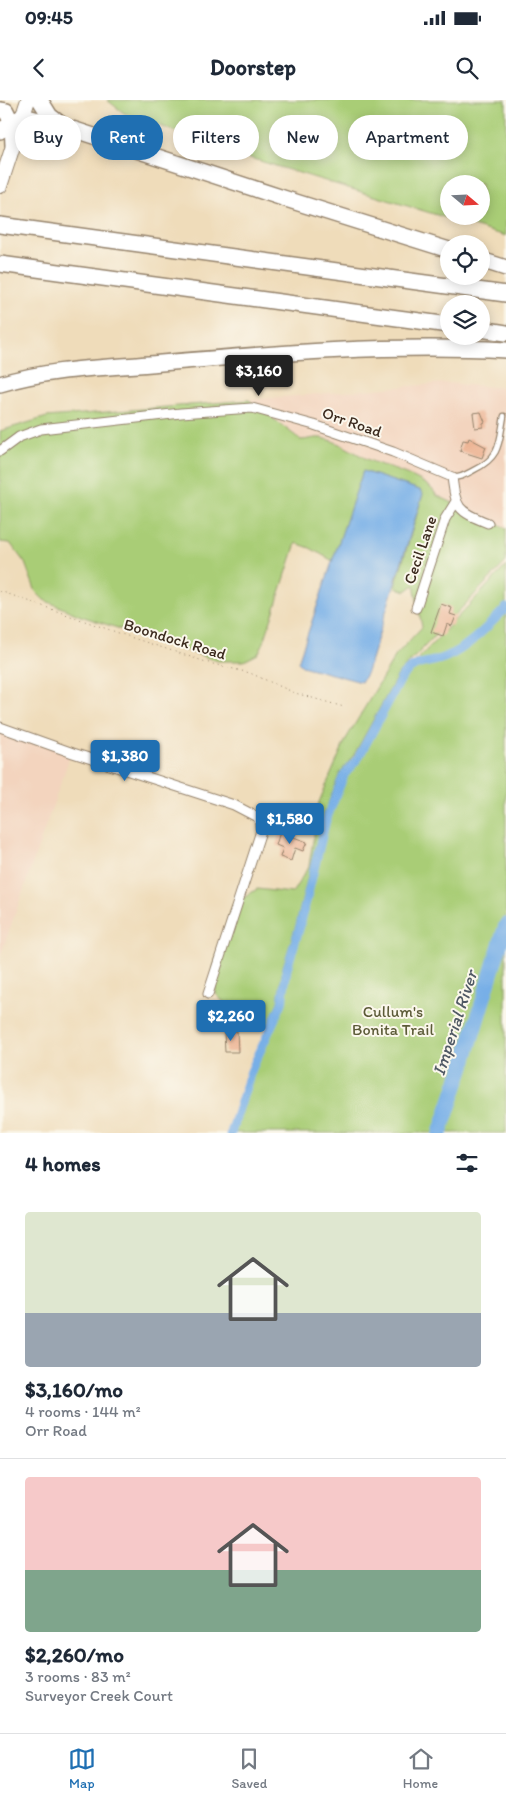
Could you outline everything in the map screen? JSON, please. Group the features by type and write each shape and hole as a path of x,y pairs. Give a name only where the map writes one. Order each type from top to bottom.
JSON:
{"highway":[{"path":"40,100 49,115"},
{"path":"7,117 13,145"},
{"path":"81,132 286,200 440,247"},
{"path":"7,226 506,294"},
{"path":"490,263 506,268"},
{"path":"1,264 440,324"},
{"path":"490,330 506,332"},
{"path":"0,379 49,373 323,350 406,348 506,350"},
{"path":"0,384 49,373"}],"main road":[{"path":"7,117 28,100"},
{"path":"0,186 13,145"}],"street":[{"name":"Orr Road","path":"0,451 18,437 41,430 181,413 252,408 340,434 421,463 452,477"},
{"path":"452,477 455,503 464,512 488,523"},
{"name":"Cecil Lane","path":"416,608 445,519 455,503"},
{"path":"0,727 64,750 234,805 259,818 261,831 208,994"}],"lane":[{"path":"452,477 459,478 490,462 495,454 504,416"}],"path":[{"name":"Boondock Road","path":"0,592 209,663 250,673 296,693 344,706"}],"shaded area":[{"path":"445,383 506,388 506,528 436,495 434,490 415,479 367,459 355,451 320,438 302,440 249,400"},
{"path":"0,731 71,753 0,957"}],"green space":[{"path":"107,100 506,100 506,236 470,225 490,225 490,175 440,175 440,216 257,160 259,160 259,115 173,115 173,130 163,127 163,115 130,115"},
{"path":"249,400 301,440 328,439 369,460 425,483 436,495 506,528 506,562 399,673 354,755 340,773 322,819 296,925 283,967 278,1002 267,1026 228,1007 216,994 214,966 233,905 257,889 292,893 309,866 319,802 346,739 396,655 422,627 414,585 406,591 395,587 423,494 420,490 363,471 333,561 310,548 296,543 264,642 258,654 244,661 218,661 81,616 44,600 36,592 25,563 10,543 0,542 0,431 47,417"},
{"name":"Cullum's Bonita Trail","path":"506,566 506,1133 231,1133 253,1068 282,1003 287,968 300,926 326,820 344,775 358,758 403,675"}],"water":[{"path":"363,471 420,490 423,494 367,672 361,682 302,666 298,662"}],"building":[{"path":"481,412 485,422 483,427 475,428 473,413"},
{"path":"469,438 486,447 482,458 460,451 463,440 468,441"},
{"path":"441,604 452,608 450,614 456,616 452,626 447,624 443,636 431,632"},
{"path":"280,832 307,842 303,851 295,848 291,861 280,857 283,848 276,845"},
{"path":"224,1031 237,1031 238,1052 225,1052"}],"waterway":[{"path":"231,1133 251,1071 282,1003 287,968 300,926 326,820 344,775 358,758 403,675 414,666 441,659 464,647 506,608"},
{"name":"Imperial River","path":"440,1133 463,1066 506,925"}]}
